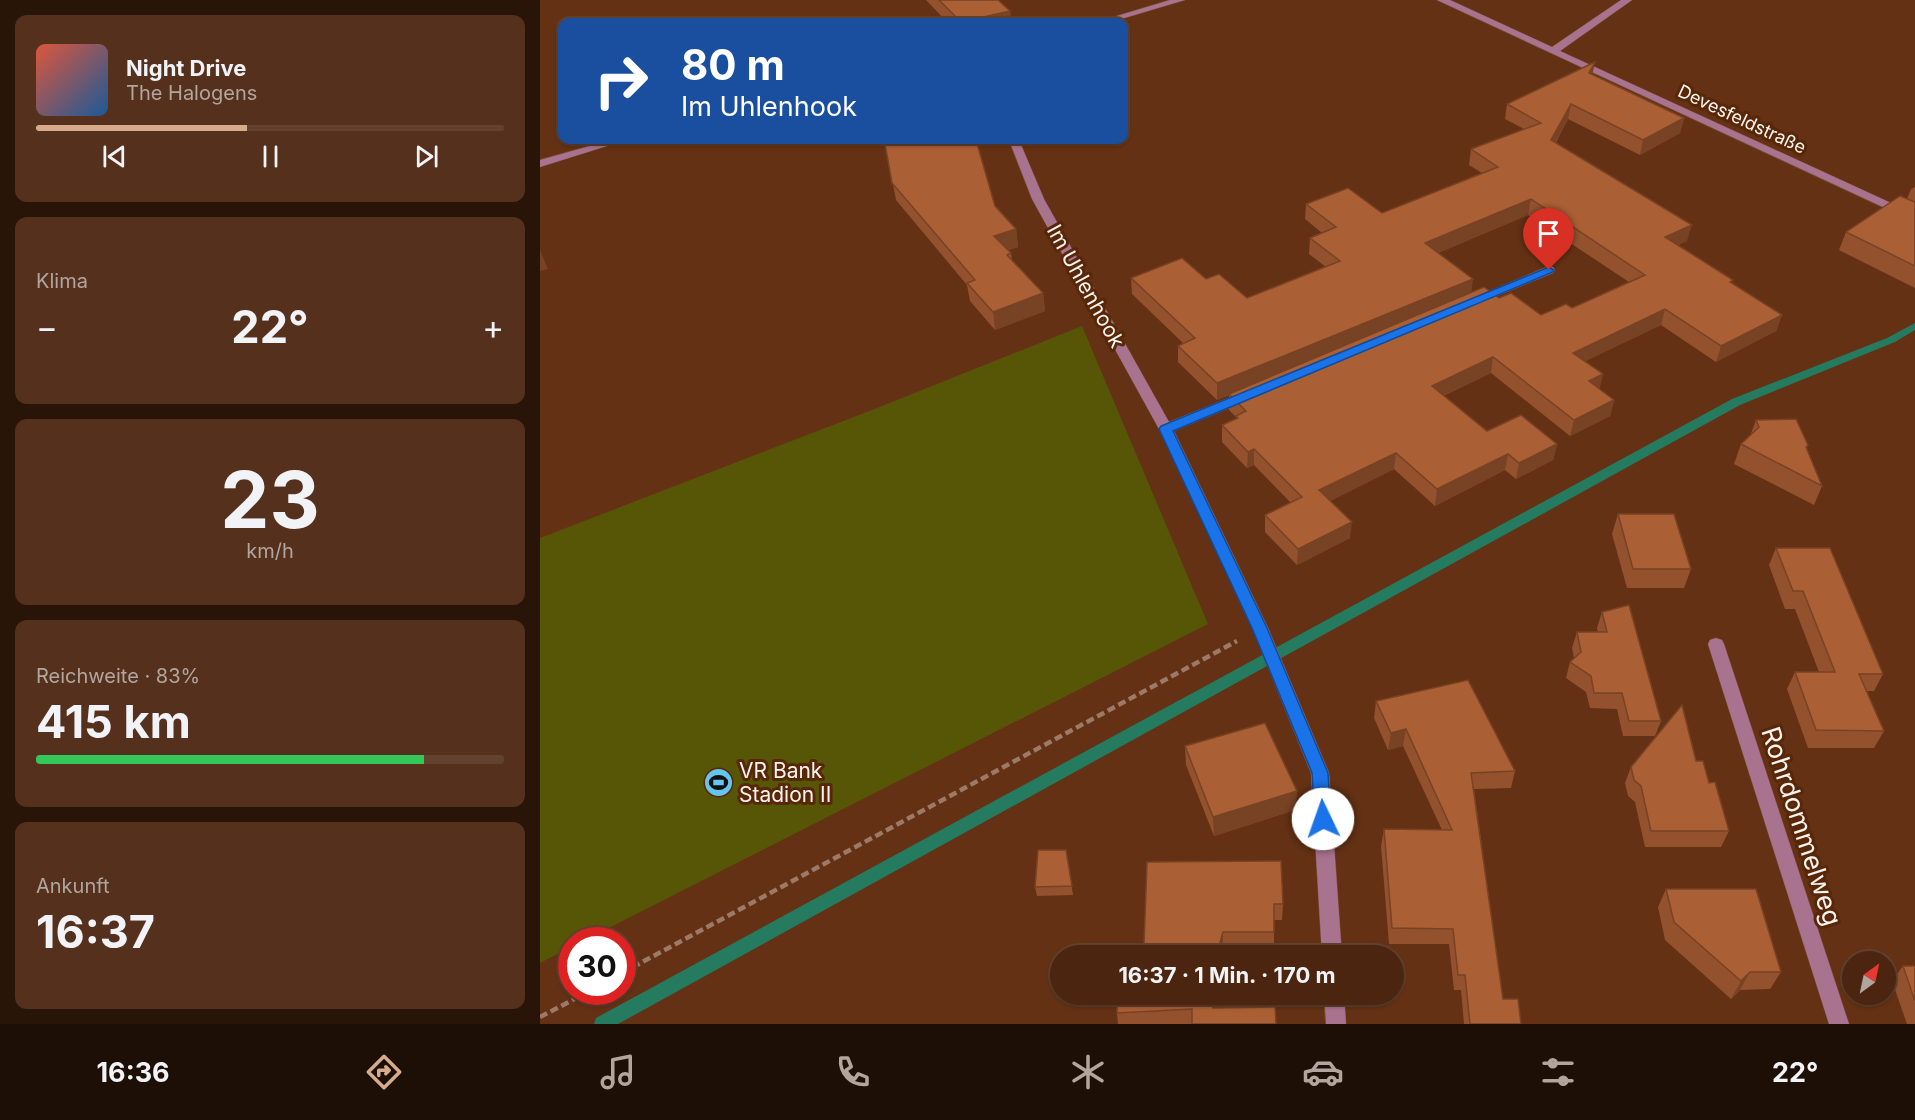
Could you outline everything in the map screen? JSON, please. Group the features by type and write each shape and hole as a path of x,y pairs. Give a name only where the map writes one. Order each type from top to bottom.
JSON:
{"street":[{"path":"1116,18 1180,0"},
{"name":"Devesfeldstraße","path":"1442,0 1915,218"},
{"path":"1554,51 1627,0"},
{"path":"540,164 608,144"},
{"name":"Im Uhlenhook","path":"1016,144 1038,199 1166,429 1260,628 1320,773 1331,945"},
{"path":"1463,306 1549,270"},
{"path":"1166,429 1263,389"},
{"name":"Rohrdommelweg","path":"1716,644 1839,1024"},
{"path":"1335,1005 1336,1024"}],"path":[{"path":"636,965 1260,628"},
{"path":"540,1017 563,1005"}],"shaded area":[{"name":"VR Bank Stadion II","path":"1082,326 1208,624 611,927 558,927 558,954 540,963 540,538"}],"building":[{"path":"939,0 998,0 1010,11 979,18 957,18"},
{"path":"1595,62 1589,73 1684,118 1643,140 1571,104 1551,140 1692,225 1665,237 1733,280 1730,282 1782,315 1721,346 1665,309 1573,353 1603,374 1589,381 1614,400 1574,420 1493,357 1432,386 1487,431 1521,415 1557,444 1519,463 1508,454 1437,489 1396,453 1319,490 1352,522 1298,549 1265,515 1302,497 1254,449 1248,452 1222,425 1238,418 1236,416 1246,411 1229,394 1484,287 1499,298 1511,293 1541,315 1566,304 1572,308 1645,275 1531,199 1425,243 1473,279 1217,383 1178,346 1195,338 1131,278 1182,258 1206,279 1219,274 1247,298 1340,261 1310,238 1336,227 1306,204 1348,188 1382,213 1498,167 1471,149 1541,123 1507,104"},
{"path":"885,144 977,144 995,206 1016,229 994,236 1011,253 1007,255 1043,293 993,312 967,283 975,280 892,183"},
{"path":"1900,196 1915,202 1915,266 1846,232"},
{"path":"1796,419 1822,486 1741,444 1759,427 1756,420"},
{"path":"1618,514 1674,514 1691,569 1633,569"},
{"path":"1776,548 1830,548 1883,674 1859,674 1884,731 1816,730 1795,672 1835,672 1803,591 1793,591"},
{"path":"1629,605 1661,721 1629,721 1622,693 1594,693 1591,676 1570,662 1581,652 1577,632 1607,632 1602,612"},
{"path":"1468,680 1515,771 1471,773 1503,999 1518,999 1521,1024 1470,1024 1465,975 1458,975 1453,929 1392,928 1384,829 1452,830 1406,729 1391,733 1376,701"},
{"path":"1682,705 1696,761 1703,761 1709,783 1715,782 1729,831 1651,831 1641,786 1634,780 1631,767"},
{"path":"1265,723 1297,791 1213,817 1185,746"},
{"path":"1038,850 1066,850 1072,886 1035,887"},
{"path":"1281,861 1283,904 1274,904 1274,932 1223,932 1219,945 1117,945 1144,944 1147,862"},
{"path":"1666,889 1756,889 1781,972 1750,972 1741,981 1674,922"},
{"path":"1903,966 1915,966 1915,1001"},
{"path":"1117,1005 1275,1007 1276,1024 1192,1024 1192,1009 1117,1013"}],"waterway":[{"path":"602,1024 1736,402 1891,340 1915,326"}],"place":[{"name":"VR Bank Stadion II","path":"718,782"}],"route":[{"path":"1323,819 1320,773 1260,628 1166,429 1549,270"}]}
